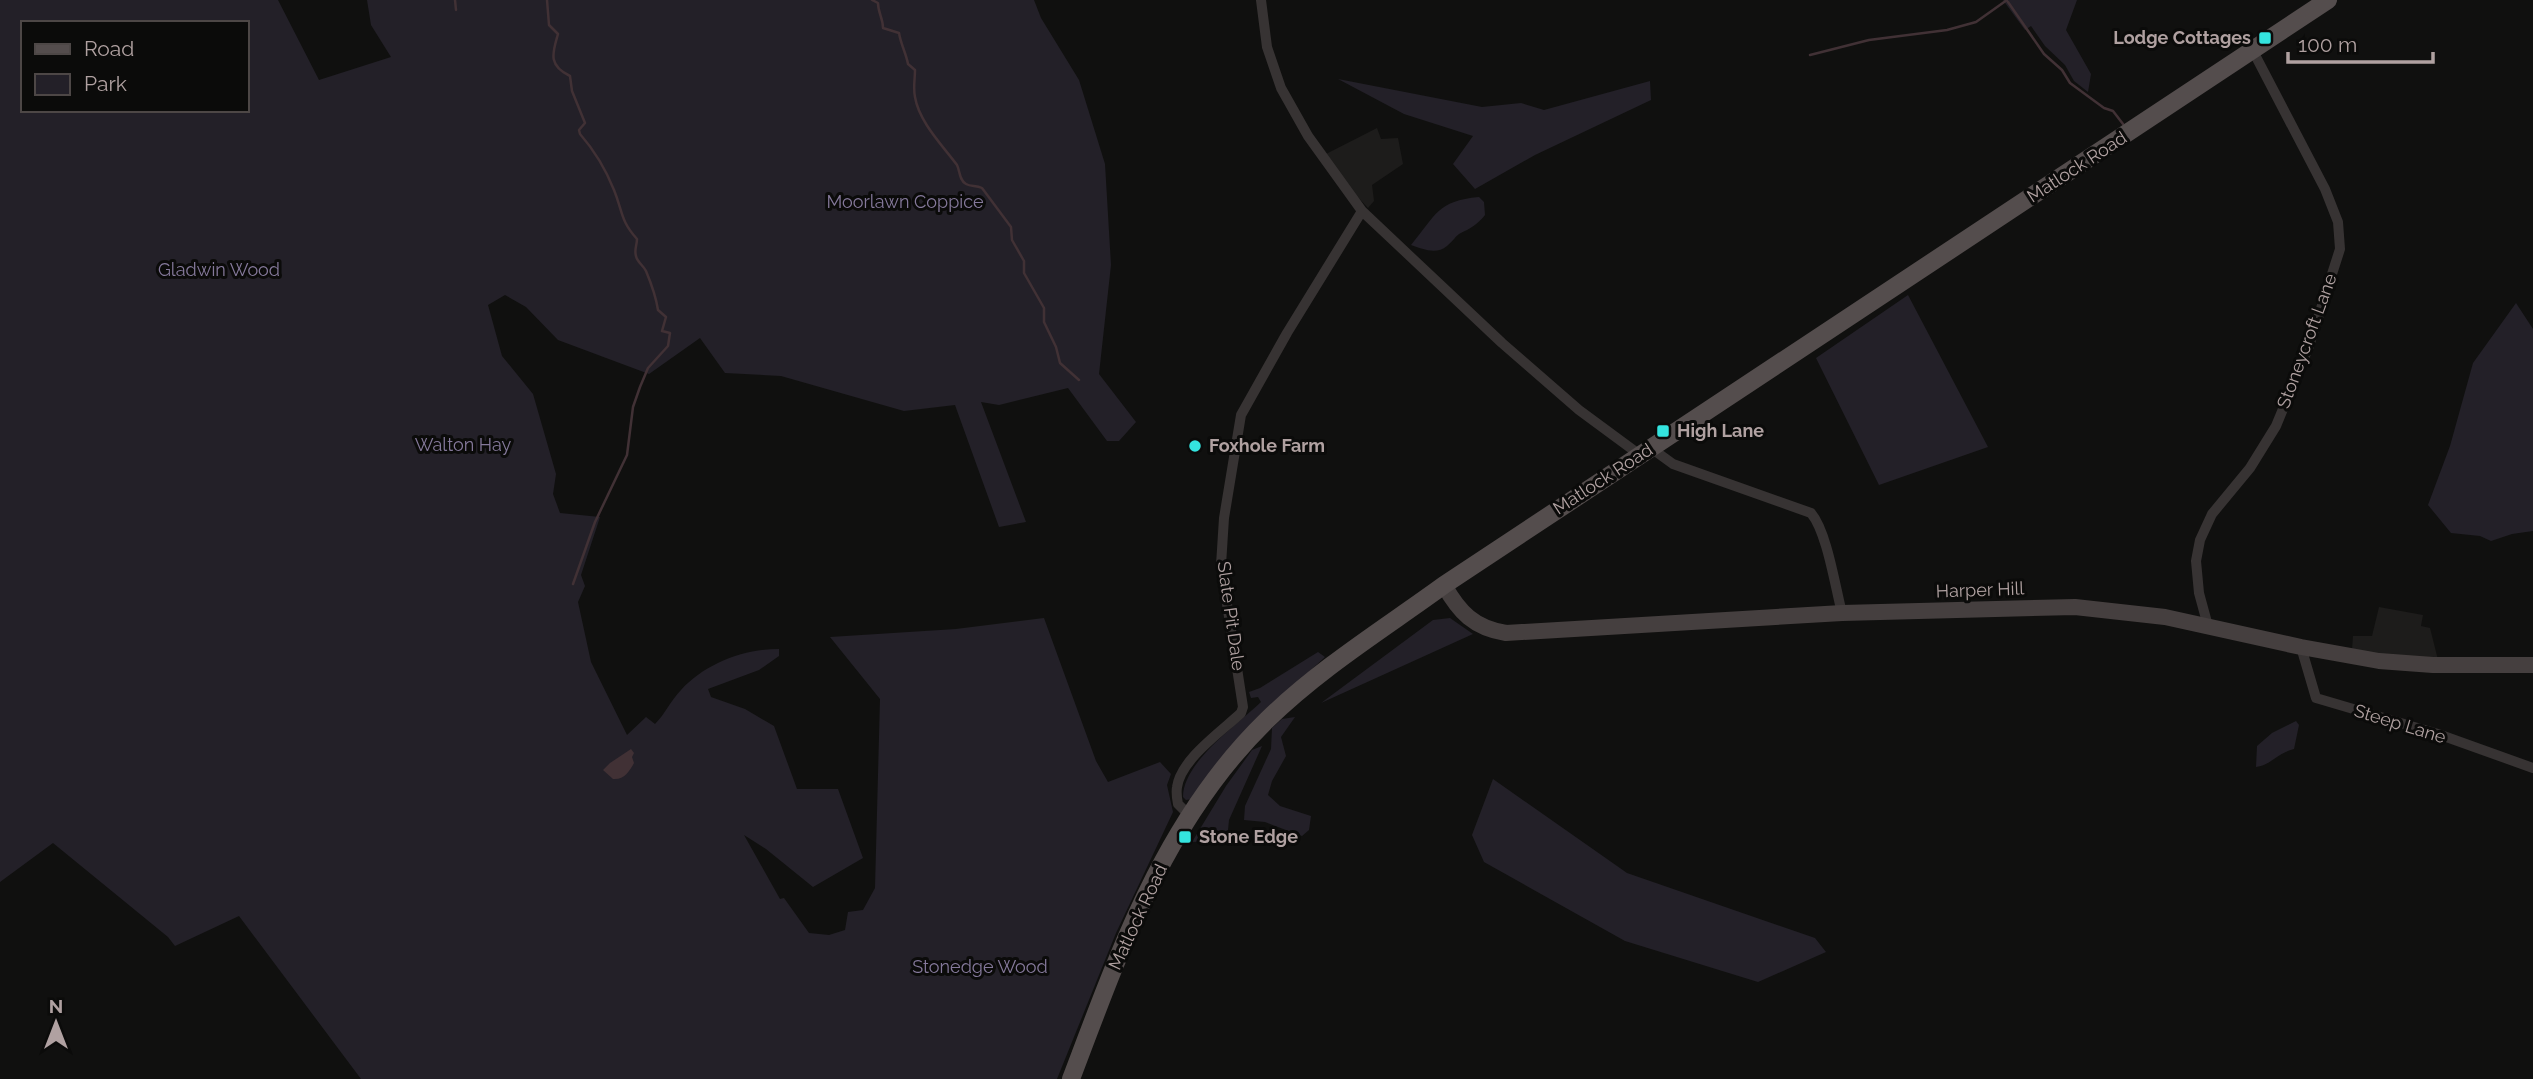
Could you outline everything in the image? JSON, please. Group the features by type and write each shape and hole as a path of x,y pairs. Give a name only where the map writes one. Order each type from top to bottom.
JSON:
{"main road":[{"name":"Matlock Road","path":"1071,1079 1129,928 1189,815 1225,767 1267,720 1317,677 1444,585 2328,0"}],"street":[{"path":"1261,0 1267,47 1281,88 1308,136 1362,211 1503,343 1580,410 1645,452 1811,513 1822,535 1842,613"},
{"name":"Stoneycroft Lane","path":"2208,626 2199,593 2196,561 2200,540 2212,514 2249,468 2276,426 2309,346 2340,249 2338,222 2325,189 2253,51"},
{"name":"Slate Pit Dale","path":"1189,815 1178,804 1177,786 1191,760 1207,741 1241,713 1243,707 1221,565 1224,518 1241,415 1287,333 1362,211"},
{"name":"Harper Hill","path":"1444,585 1453,601 1468,617 1486,630 1506,633 1842,613 2075,607 2165,617 2379,661 2533,665"},
{"name":"Steep Lane","path":"2301,647 2316,698 2438,734 2533,768"}],"shaded area":[{"path":"1377,128 1381,139 1398,138 1403,164 1372,185 1374,201 1368,208 1326,154"},
{"path":"2379,607 2423,615 2421,626 2430,628 2438,660 2352,650 2353,636 2372,636"},
{"path":"631,749 634,763 623,777 613,779 603,770 610,763"}],"green space":[{"path":"0,0 278,0 319,80 391,57 371,25 367,0 1034,0 1041,18 1079,80 1105,164 1111,265 1099,374 1136,422 1119,441 1107,441 1068,388 999,405 981,402 1026,522 999,527 955,405 904,411 781,376 725,373 700,338 649,374 558,340 526,307 505,295 488,305 502,356 533,394 556,474 553,494 560,513 600,517 581,575 585,586 578,602 591,662 627,735 646,717 655,724 681,690 713,666 738,655 779,649 779,656 759,670 708,689 711,697 745,709 774,726 797,789 838,789 863,858 813,887 744,835 780,899 784,898 809,933 829,935 845,930 848,912 863,910 875,888 880,699 830,637 956,629 1044,618 1096,761 1108,782 1160,762 1171,774 1167,785 1173,812 1116,933 1057,1079 361,1079 239,916 175,946 168,937 53,843 0,882"},
{"path":"2003,0 2077,0 2066,30 2091,74 2088,92 2074,81 2065,65 2045,46 2031,26 2025,30"},
{"path":"1338,79 1482,107 1521,103 1544,110 1650,81 1651,100 1535,155 1475,189 1453,164 1473,136 1404,114"},
{"path":"1479,197 1484,202 1485,215 1443,249 1434,251 1411,245 1432,218 1446,206"},
{"path":"1908,295 1988,447 1879,485 1816,358"},
{"path":"2516,303 2533,329 2533,531 2491,541 2480,536 2451,533 2428,505 2450,446 2473,363"},
{"path":"1450,618 1473,634 1321,703 1433,620"},
{"path":"1318,652 1325,657 1273,705 1192,799 1186,800 1183,797 1185,784 1201,758 1261,702 1258,697 1251,698 1249,692"},
{"path":"1295,717 1281,737 1286,756 1272,781 1268,795 1280,806 1311,816 1309,830 1302,836 1265,822 1244,820 1245,806 1271,749 1272,728 1282,719"},
{"path":"2296,721 2299,725 2294,749 2256,767 2257,746 2272,733"},
{"path":"1262,746 1229,820 1231,840 1192,842 1226,786 1252,750"},
{"path":"1493,779 1627,873 1815,938 1826,952 1758,982 1625,941 1484,862 1472,835"}],"waterway":[{"path":"455,0 456,10"},
{"path":"547,0 549,25 558,34 554,52 555,63 570,76 572,91 585,123 579,130 580,134 603,168 625,221 637,239 637,258 646,271 658,310 666,317 662,331 670,333 668,346 648,368 640,387 633,407 627,455 595,522 573,584"},
{"path":"872,0 878,3 883,28 899,33 908,64 915,70 915,97 921,116 957,165 964,182 982,188 1011,227 1012,240 1024,261 1024,273 1044,308 1044,322 1060,363 1079,380"},
{"path":"1810,55 1869,40 1947,30 1976,22 2007,0"},
{"path":"2008,2 2044,54 2062,70 2070,83 2104,108 2113,111 2123,124"}],"place":[{"name":"Lodge Cottages","path":"2265,38"},
{"name":"High Lane","path":"1663,431"},
{"name":"Foxhole Farm","path":"1195,446"},
{"name":"Stone Edge","path":"1185,837"}],"park label":[{"name":"Moorlawn Coppice","path":"905,202"},
{"name":"Gladwin Wood","path":"219,270"},
{"name":"Walton Hay","path":"463,445"},
{"name":"Stonedge Wood","path":"980,967"}]}
